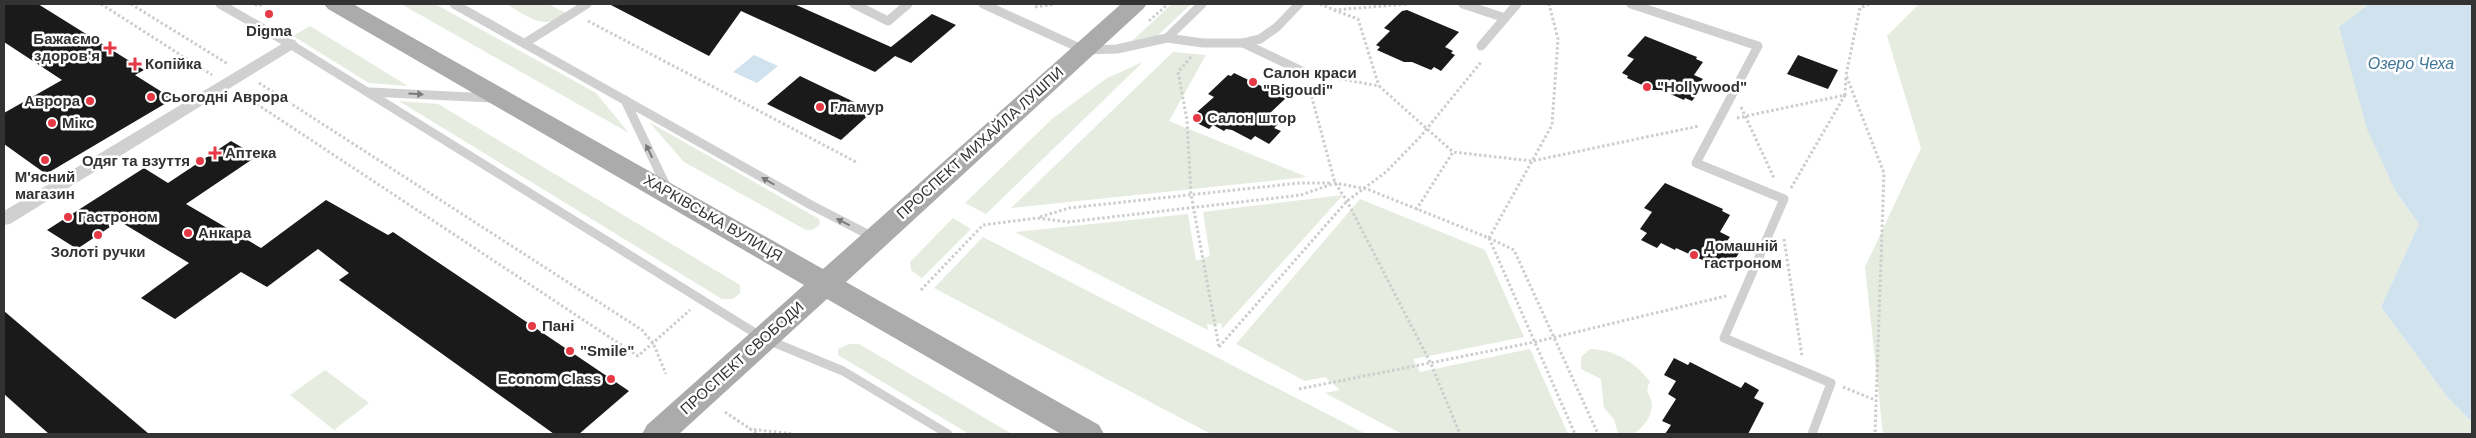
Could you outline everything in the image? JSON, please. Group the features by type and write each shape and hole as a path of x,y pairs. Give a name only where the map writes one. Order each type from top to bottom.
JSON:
{"main road":[{"name":"ХАРКІВСЬКА ВУЛИЦЯ","path":"336,4 1088,434"},
{"name":"ПРОСПЕКТ МИХАЙЛА ЛУШПИ","path":"826,283 1084,50 1142,12"},
{"name":"ПРОСПЕКТ СВОБОДИ","path":"658,434 826,283"}],"street":[{"path":"4,219 290,44"}],"lane":[{"path":"220,4 290,44 763,338 843,371 948,434"},
{"path":"454,4 810,205 875,238"},
{"path":"525,43 587,4"},
{"path":"854,4 888,21 908,4"},
{"path":"983,4 1084,50 1117,49 1167,38 1203,43 1243,43 1260,39 1277,27 1299,4"},
{"path":"1167,38 1202,4"},
{"path":"1463,4 1505,18"},
{"path":"1481,46 1517,4"},
{"path":"1631,4 1758,46 1696,163 1784,199 1724,338 1831,382 1812,434"},
{"path":"1243,43 1306,73"},
{"path":"367,92 503,99"},
{"path":"625,100 670,194"}],"path":[{"path":"101,4 225,83 638,356 701,300"},
{"path":"131,4 242,73 642,330 652,343 666,374"},
{"path":"255,4 258,6 263,4"},
{"path":"1035,7 1054,4"},
{"path":"1142,12 1168,4"},
{"path":"1320,4 1358,19 1379,86 1427,131 1453,152 1532,160 1845,95"},
{"path":"1334,10 1408,4"},
{"path":"1489,238 1552,125 1558,39 1549,4"},
{"path":"1784,199 1845,95 1846,75 1860,8 1869,4"},
{"path":"572,14 858,163"},
{"path":"1203,43 1178,72 1187,120 1191,194 1219,347 1347,201 1367,189 1427,131 1486,56"},
{"path":"1379,86 1306,73 1334,183 1347,201 1432,364 1460,434"},
{"path":"1846,75 1884,174 1875,434"},
{"path":"1734,90 1784,199"},
{"path":"1416,210 1453,152"},
{"path":"921,290 983,225 1037,218 1069,208 1299,183 1334,183 1367,189 1489,238 1514,250 1598,434"},
{"path":"1037,218 1068,222 1194,208 1301,195 1334,183"},
{"path":"1780,210 1805,372"},
{"path":"1489,238 1575,434"},
{"path":"1299,389 1535,342 1744,291"},
{"path":"1831,382 1875,400"},
{"path":"725,412 758,434"},
{"path":"749,428 794,434"}],"shaded area":[{"path":"401,4 435,4 596,93 629,133"},
{"path":"506,4 548,4 568,14 550,22 536,21"},
{"path":"1172,4 1191,4 1157,36 1132,41"},
{"path":"1919,4 2369,4 2339,27 2396,192 2419,224 2381,307 2448,398 2472,422 2472,434 1883,434 1865,267 1921,148 1887,36"},
{"path":"310,26 408,86 369,83 293,36"},
{"path":"1173,52 1206,55 1169,121 1307,177 1011,208"},
{"path":"1143,62 986,214 965,203 1052,119 1107,78"},
{"path":"399,101 438,104 740,285 740,293 733,299 722,299"},
{"path":"649,122 819,219 820,225 812,230 806,230 684,162"},
{"path":"1343,195 1222,329 1221,323 1207,324 1208,330 1015,232 1188,214 1196,261 1210,256 1203,212"},
{"path":"1360,199 1485,250 1524,337 1413,359 1420,372 1530,349 1568,434 1402,434 1325,393 1340,390 1325,377 1305,381 1236,344"},
{"path":"953,218 971,229 922,278 911,270 910,262"},
{"path":"983,237 1366,434 1211,434 934,288"},
{"path":"849,344 859,344 1012,434 969,434 838,355 838,349"},
{"path":"1590,349 1607,351 1624,358 1645,375 1650,382 1647,389 1652,405 1651,410 1645,424 1638,431 1618,434 1614,419 1604,408 1601,379 1581,369 1581,357"},
{"path":"325,370 369,403 334,430 290,395"}],"water":[{"name":"Озеро Чеха","path":"2369,4 2472,4 2472,422 2448,398 2381,307 2419,224 2396,192 2367,129 2339,27"},
{"path":"754,55 778,66 757,83 733,72"}],"building":[{"path":"4,4 38,4 144,70 135,75 173,99 46,174 4,144 4,113 62,80 4,42"},
{"path":"609,4 794,4 891,47 932,14 956,25 911,63 895,56 875,72 741,11 709,56"},
{"path":"1407,10 1459,32 1445,47 1453,51 1451,53 1455,55 1441,71 1434,67 1431,70 1412,62 1404,62 1377,50 1380,47 1376,45 1390,31 1384,28 1402,11"},
{"path":"1645,36 1697,57 1696,59 1703,62 1694,75 1703,79 1700,82 1705,84 1692,101 1685,98 1684,100 1661,90 1653,90 1627,78 1628,76 1622,73 1634,59 1627,56"},
{"path":"1798,55 1838,70 1828,89 1787,74"},
{"path":"1234,73 1286,98 1269,114 1277,118 1274,121 1279,123 1274,128 1281,131 1269,144 1255,136 1251,140 1232,130 1226,129 1224,131 1213,125 1209,129 1193,121 1202,114 1197,112 1214,97 1208,94 1228,75 1231,76"},
{"name":"Гламур","path":"800,76 873,111 841,140 767,104"},
{"path":"231,141 257,156 186,204 261,248 326,200 388,235 393,232 629,391 579,434 554,434 339,280 349,273 318,249 267,287 241,272 175,319 141,298 189,263 119,221 77,249 47,230 144,168 168,183"},
{"path":"1665,183 1723,209 1722,211 1730,215 1720,232 1730,237 1727,241 1732,243 1728,248 1739,253 1729,269 1711,260 1709,263 1661,243 1657,248 1641,240 1647,233 1640,229 1652,212 1644,208"},
{"path":"4,311 149,434 49,434 4,394"},
{"path":"1674,358 1688,365 1690,362 1741,388 1745,382 1759,390 1754,398 1764,403 1748,434 1665,434 1671,425 1662,421 1676,399 1668,394 1676,381 1664,375"}],"place":[{"name":"Digma","path":"269,14"},
{"name":"Бажаємо здоров'я","path":"110,48"},
{"name":"Копійка","path":"135,64"},
{"name":"Салон краси \"Bigoudi\"","path":"1253,82"},
{"name":"\"Hollywood\"","path":"1647,87"},
{"name":"Сьогодні Аврора","path":"151,97"},
{"name":"Аврора","path":"90,101"},
{"name":"Гламур","path":"820,107"},
{"name":"Салон штор","path":"1197,118"},
{"name":"Мікс","path":"52,123"},
{"name":"Аптека","path":"215,153"},
{"name":"М'ясний магазин","path":"45,160"},
{"name":"Одяг та взуття","path":"200,161"},
{"name":"Гастроном","path":"68,217"},
{"name":"Анкара","path":"188,233"},
{"name":"Золоті ручки","path":"98,235"},
{"name":"Домашній гастроном","path":"1694,255"},
{"name":"Пані","path":"532,326"},
{"name":"\"Smile\"","path":"570,351"},
{"name":"Econom Class","path":"611,379"}]}
